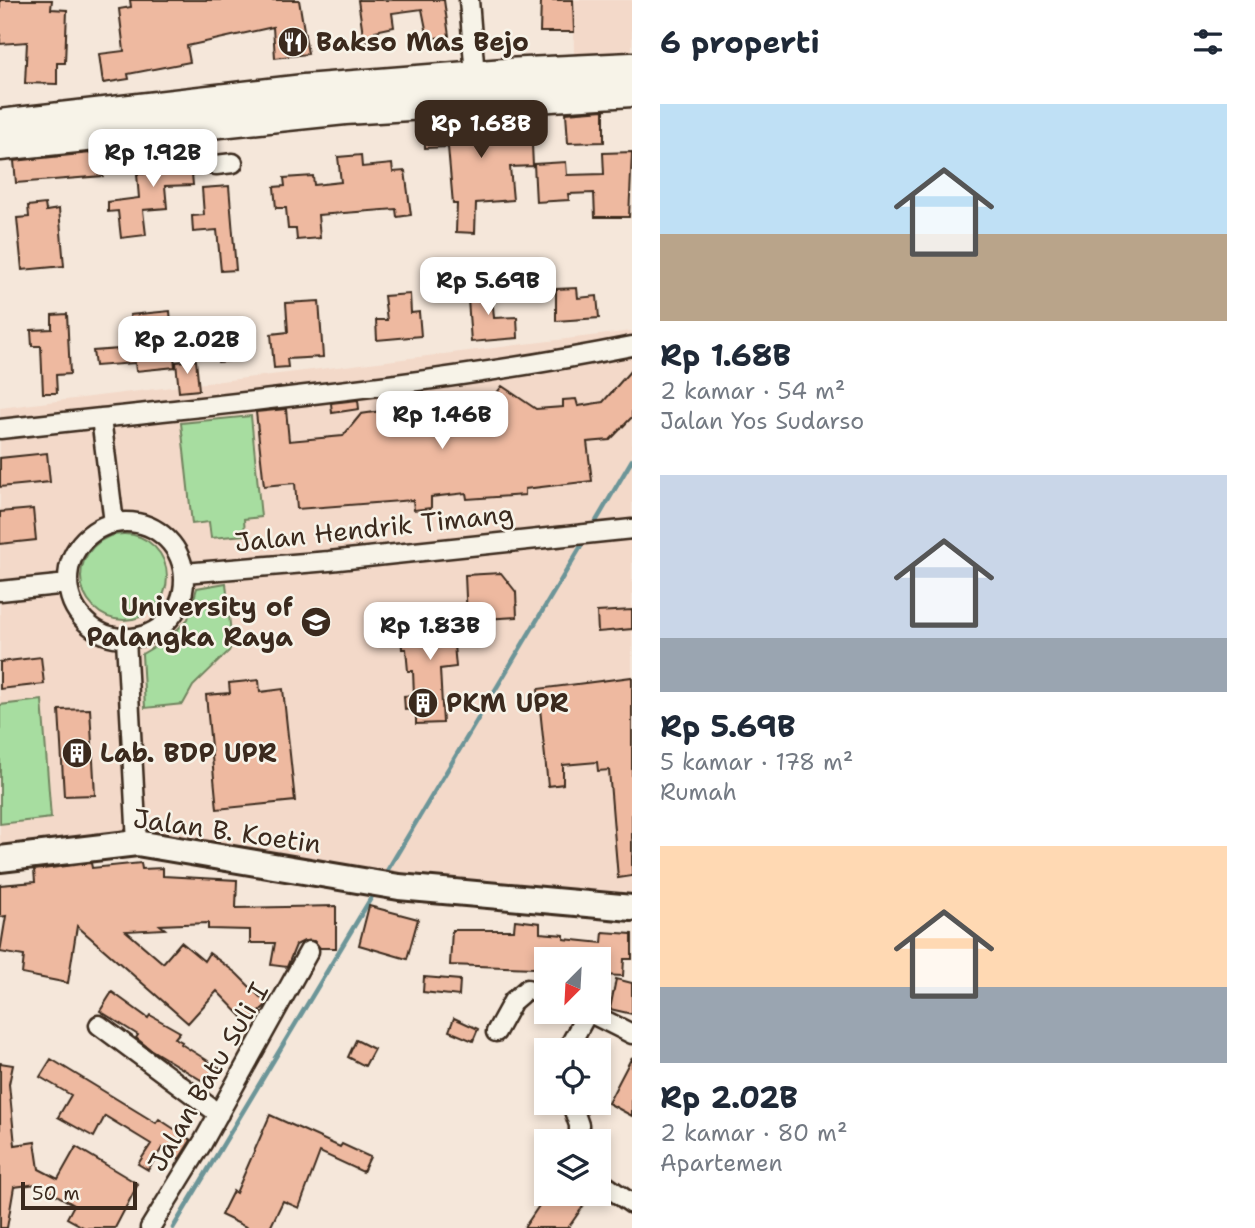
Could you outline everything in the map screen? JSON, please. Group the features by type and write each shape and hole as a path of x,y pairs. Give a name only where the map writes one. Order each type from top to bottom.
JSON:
{"main road":[{"path":"0,124 515,85 632,67"},
{"path":"0,146 200,124 272,105 475,76 515,85 632,92"}],"street":[{"path":"469,0 475,76"},
{"path":"200,124 208,162 216,166 233,163"},
{"path":"0,429 367,389 489,372 632,346"},
{"path":"101,418 114,523"},
{"path":"114,523 136,523 156,530 178,554 184,572 183,595 173,614 158,629 126,639 106,635 87,623 73,605 68,584 70,563 80,545 95,531 114,523"},
{"name":"Jalan Hendrik Timang","path":"184,572 329,561 617,530"},
{"path":"0,591 68,584"},
{"path":"126,639 136,842"},
{"name":"Jalan B. Koetin","path":"0,859 136,842 399,887 632,908"},
{"name":"Jalan Batu Suli I","path":"150,1228 219,1114 309,951"},
{"path":"496,1032 518,994 527,989 534,991"},
{"path":"611,1024 632,1034"},
{"path":"99,1025 219,1114"},
{"path":"611,1189 632,1204"}],"shaded area":[{"path":"573,0 632,0 632,51 574,54"},
{"name":"University of Palangka Raya","path":"632,331 632,896 348,870 164,836 0,851 0,408"}],"green space":[{"path":"251,416 261,517 244,519 245,535 211,538 209,522 192,524 181,423"},
{"path":"116,534 132,534 155,546 164,560 167,577 164,594 155,608 132,620 116,620 100,613 88,601 81,585 81,569 88,553 100,541"},
{"path":"226,583 232,645 229,651 193,686 183,704 145,708 142,654 169,638 188,619 197,588"},
{"path":"42,700 51,818 0,824 0,705"}],"building":[{"path":"0,0 52,0 51,9 67,10 65,63 57,63 57,84 25,83 27,42 0,44"},
{"path":"130,0 299,0 308,54 275,58 273,27 187,46 190,62 128,74 129,79 103,83 99,54 124,51 119,9 131,7"},
{"path":"358,0 444,0 449,36 428,39 422,9 392,13 394,27 375,31 376,39 364,41"},
{"path":"541,0 573,0 574,32 540,32"},
{"path":"604,110 604,142 568,143 566,113"},
{"path":"508,116 509,124 531,123 533,166 510,167 513,200 476,203 475,233 456,232 457,204 453,204 448,147 425,148 424,122"},
{"path":"162,149 163,153 190,151 193,185 165,186 167,208 143,210 146,235 121,238 118,211 108,212 108,202 139,198 137,174 144,174 143,150"},
{"path":"100,152 103,176 16,183 14,161"},
{"path":"632,152 629,217 595,217 594,193 568,194 569,200 536,202 534,164 566,162 567,175 604,174 603,153"},
{"path":"361,155 362,167 392,164 393,172 405,171 411,215 397,217 396,209 318,215 320,238 297,240 296,229 288,229 286,208 276,208 274,187 285,186 284,178 313,176 314,185 341,182 338,157"},
{"path":"229,186 236,270 221,271 217,230 193,232 192,216 204,215 202,188"},
{"path":"45,204 46,211 59,209 64,266 22,270 17,218 29,217 28,206"},
{"path":"491,283 494,318 517,317 518,338 471,342 467,285"},
{"path":"577,288 578,298 597,296 599,318 556,321 556,289"},
{"path":"410,294 411,313 419,312 421,336 377,340 376,320 387,320 384,296"},
{"path":"319,301 323,357 287,359 288,367 274,368 271,334 288,332 286,303"},
{"path":"170,311 175,367 136,371 135,363 95,366 93,351 133,348 130,315"},
{"path":"67,314 70,374 56,375 57,393 43,393 41,346 32,346 31,330 52,329 52,315"},
{"path":"239,326 243,360 218,362 214,328"},
{"path":"196,360 199,390 179,392 176,362"},
{"path":"632,369 632,417 610,440 587,442 592,481 525,489 525,495 467,499 466,493 431,497 431,508 414,510 413,500 297,509 295,483 264,486 256,412 286,409 289,441 343,436 361,414 395,409 395,405 412,395 430,406 460,404 478,418 502,386 536,409 563,407 563,400 576,399 578,406 603,402"},
{"path":"358,400 359,409 332,413 331,403"},
{"path":"47,453 50,482 0,487 0,458"},
{"path":"33,509 36,540 0,544 0,512"},
{"path":"501,573 516,592 517,617 467,620 465,575"},
{"path":"632,610 632,629 598,632 597,612"},
{"path":"461,615 463,645 454,645 456,667 440,669 443,723 416,724 416,709 405,710 404,696 414,695 413,671 408,671 406,649 402,649 400,620"},
{"path":"41,657 44,684 0,689 0,662"},
{"path":"632,677 632,876 618,878 609,770 598,771 597,762 563,765 563,784 548,786 538,689"},
{"path":"259,680 260,692 283,689 295,801 217,809 206,695 230,693 229,683"},
{"name":"Lab. BDP UPR","path":"90,709 95,795 64,796 59,710"},
{"path":"91,863 92,868 141,863 142,869 163,868 163,876 237,880 236,908 336,906 336,948 320,948 314,941 304,941 296,945 287,967 271,965 275,943 250,943 250,930 208,929 208,923 160,925 165,929 126,931 163,963 181,942 204,961 209,953 236,973 267,1004 248,1023 217,991 188,1023 77,926 68,983 22,974 24,956 0,952 6,916 0,917 0,885 35,882 34,870"},
{"path":"369,906 418,919 407,959 359,945"},
{"path":"515,920 540,923 540,933 564,935 564,939 602,943 603,932 632,934 632,959 624,959 623,976 611,975 611,947 534,947 534,968 450,965 452,930 514,930"},
{"path":"424,977 460,980 459,996 423,992"},
{"path":"616,979 632,983 632,1014 611,1009"},
{"path":"112,992 148,1018 150,1015 180,1032 175,1038 182,1042 181,1044 221,1069 211,1086 150,1049 136,1038 138,1035 100,1011"},
{"path":"454,1018 478,1029 473,1041 449,1031"},
{"path":"356,1040 374,1049 365,1066 348,1057"},
{"path":"632,1057 632,1116 611,1105 611,1097"},
{"path":"51,1059 156,1123 159,1119 191,1140 179,1159 162,1148 148,1170 138,1164 151,1144 105,1116 94,1137 58,1117 71,1095 40,1077"},
{"path":"0,1063 13,1065 9,1084 15,1145 35,1142 39,1169 58,1179 76,1147 138,1184 115,1228 85,1228 67,1218 74,1205 37,1184 14,1187 7,1228 0,1228"},
{"path":"270,1115 340,1147 342,1144 370,1157 363,1172 320,1152 299,1208 283,1201 270,1228 248,1228 221,1215 233,1191 236,1193"},
{"path":"539,1206 583,1206 568,1228 524,1228"}],"waterway":[{"path":"592,528 632,460"},
{"path":"384,876 586,538"},
{"path":"173,1228 374,893"}],"place":[{"name":"Bakso Mas Bejo","path":"293,42"},
{"name":"University of Palangka Raya","path":"316,622"},
{"name":"PKM UPR","path":"423,703"},
{"name":"Lab. BDP UPR","path":"77,753"}]}
